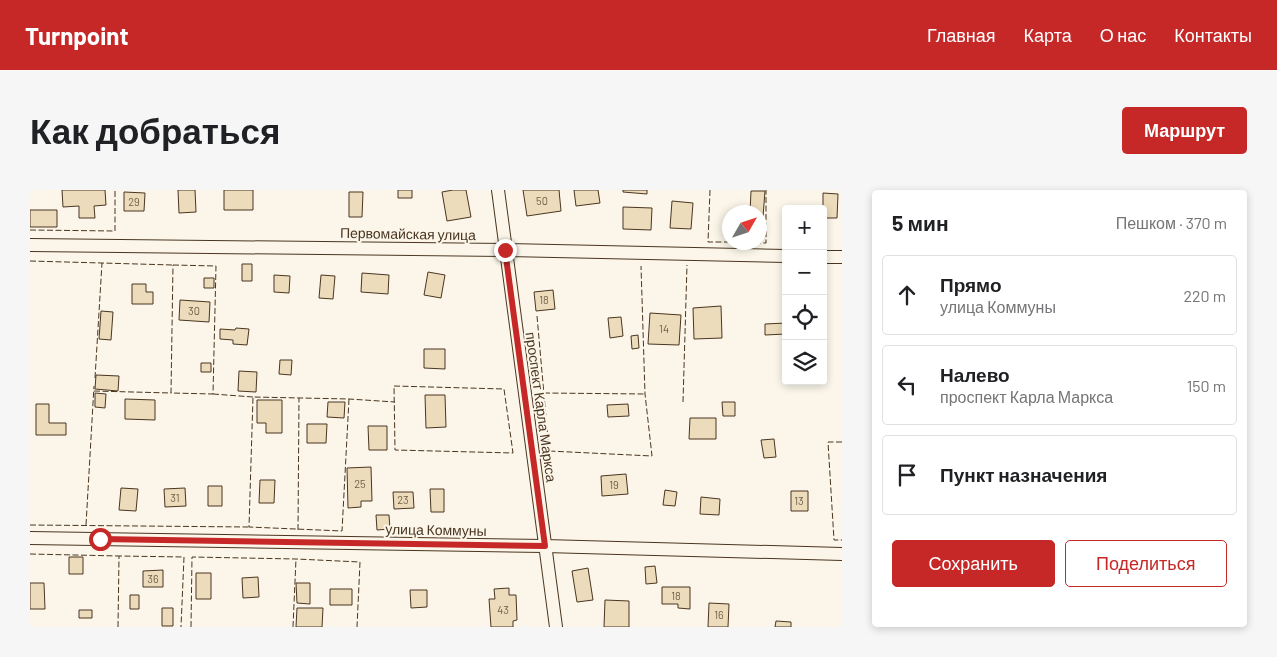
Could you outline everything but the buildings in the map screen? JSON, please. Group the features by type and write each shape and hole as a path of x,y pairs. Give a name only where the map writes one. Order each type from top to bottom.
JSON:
{"street":[{"name":"проспект Карла Маркса","path":"498,190 556,627"},
{"name":"Первомайская улица","path":"30,245 505,250 782,256"},
{"path":"827,257 842,257"},
{"name":"улица Коммуны","path":"30,538 545,546 842,554"}],"fence":[{"path":"30,230 115,231 115,190"},
{"path":"710,190 708,242 722,242"},
{"path":"766,190 766,205"},
{"path":"30,261 173,265"},
{"path":"95,378 102,263"},
{"path":"173,265 216,266 213,394 171,393 173,265"},
{"path":"683,402 687,265"},
{"path":"537,316 549,451 652,456 645,394 641,266"},
{"path":"86,525 94,386"},
{"path":"394,386 504,389 513,453 395,450 394,386"},
{"path":"94,391 171,393"},
{"path":"544,393 645,394"},
{"path":"213,394 253,397"},
{"path":"349,399 342,531 249,527 253,397 349,399 395,402"},
{"path":"298,530 299,398"},
{"path":"842,442 828,442 834,540 842,540"},
{"path":"30,525 249,527"},
{"path":"30,554 119,556"},
{"path":"118,627 119,556 184,557 181,627"},
{"path":"191,627 192,557 360,562 357,627"},
{"path":"293,627 296,559"}],"route":[{"path":"100,539 545,546 505,250"}]}
